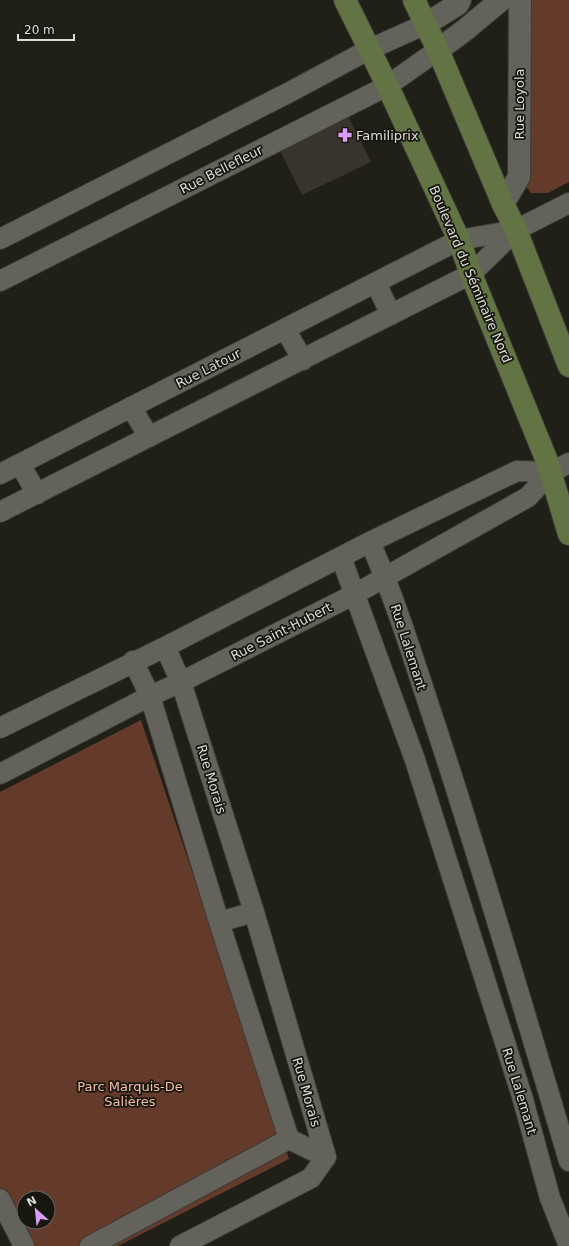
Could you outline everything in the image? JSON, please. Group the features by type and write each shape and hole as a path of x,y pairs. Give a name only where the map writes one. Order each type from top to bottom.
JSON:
{"main road":[{"name":"Boulevard du Séminaire Nord","path":"345,0 388,86 459,240 471,274 560,468 569,534"},
{"path":"414,0 438,50 516,230 569,366"}],"street":[{"path":"0,238 288,94 370,49 426,24 458,4 460,0"},
{"path":"438,50 501,0"},
{"name":"Rue Loyola","path":"504,204 519,177 520,0"},
{"name":"Rue Bellefleur","path":"0,281 388,86 438,50"},
{"name":"Rue Latour","path":"0,474 459,240 516,230 569,203"},
{"name":"Rue Latour","path":"0,512 471,274 516,230"},
{"path":"376,283 392,315"},
{"path":"285,329 303,360"},
{"path":"131,407 149,437"},
{"path":"20,464 37,494"},
{"path":"0,728 133,661 165,647 370,542 517,471 560,468"},
{"name":"Rue Saint-Hubert","path":"0,774 150,696 181,682 355,594 528,497 560,468"},
{"name":"Rue Lalemant","path":"370,542 385,577 500,927 569,1161"},
{"name":"Rue Lalemant","path":"341,557 415,760 522,1096 550,1198 569,1246"},
{"name":"Rue Morais","path":"165,647 181,682 254,912 326,1157"},
{"path":"90,1246 288,1139 219,922 150,696 133,661"},
{"path":"415,760 444,753"},
{"path":"219,922 254,912"},
{"path":"471,936 500,927"},
{"name":"Rue Morais","path":"288,1139 326,1157"},
{"path":"180,1246 311,1178 326,1157"},
{"path":"0,1199 24,1246"}],"green space":[{"path":"527,0 569,0 569,182 548,193 531,193 519,177"},
{"name":"Parc Marquis-De Salières","path":"141,720 289,1159 118,1246 16,1246 0,1214 0,792"}],"building":[{"path":"347,114 371,162 302,195 279,149"}],"place":[{"name":"Familiprix","path":"345,135"}]}
